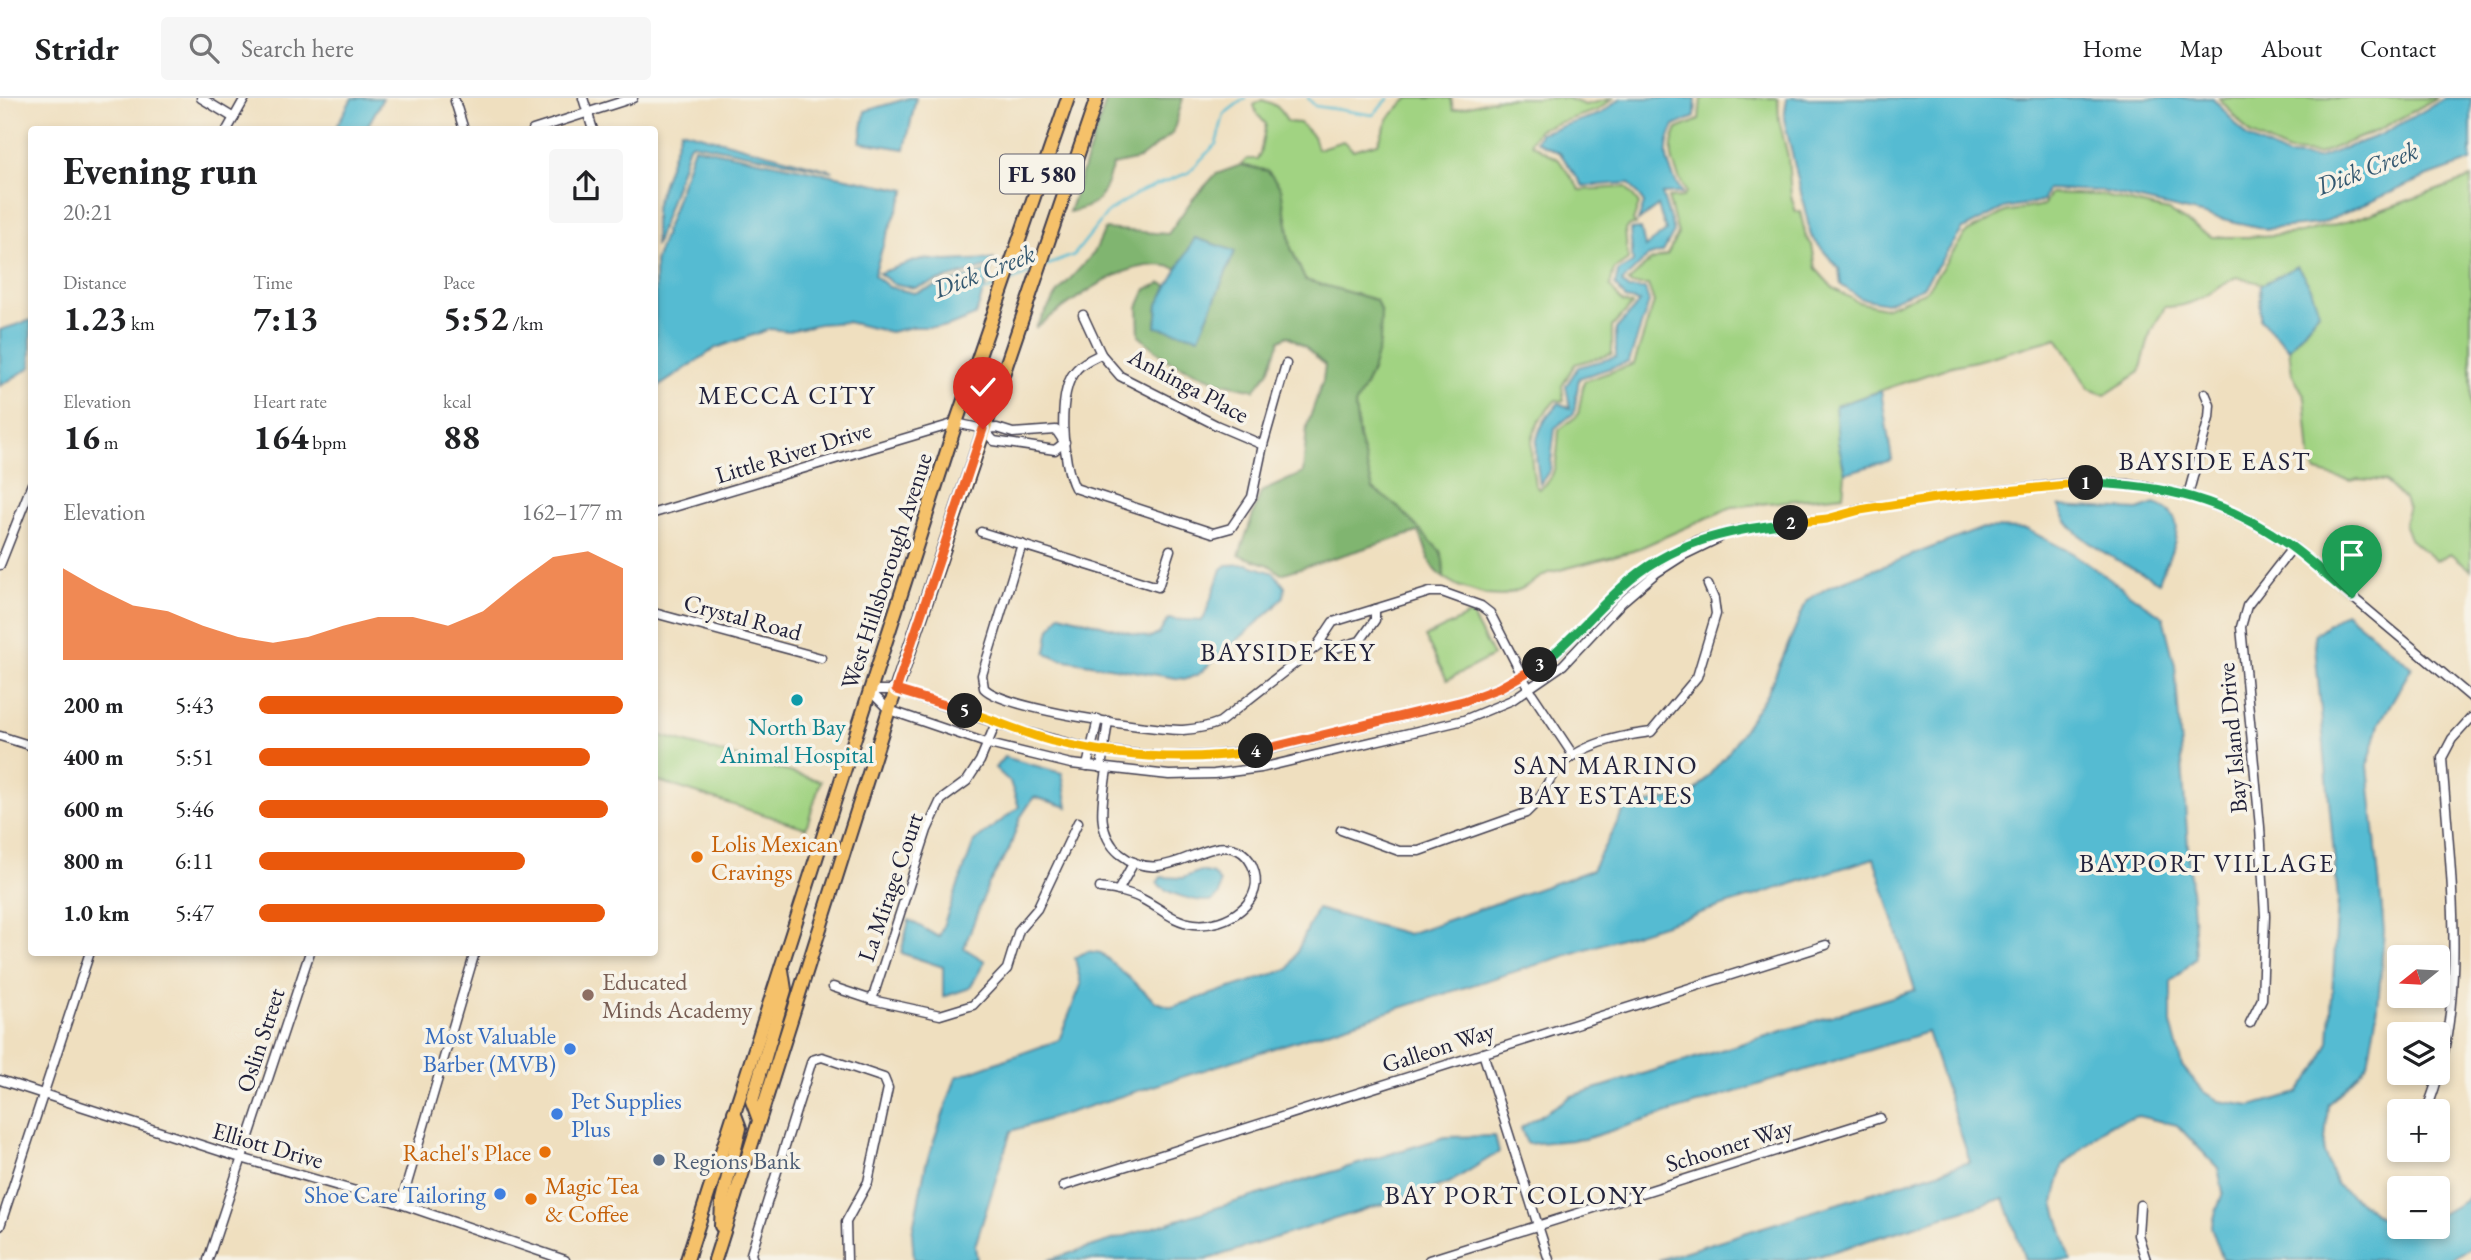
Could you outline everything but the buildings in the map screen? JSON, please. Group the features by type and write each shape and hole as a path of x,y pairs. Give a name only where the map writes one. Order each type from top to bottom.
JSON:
{"main road":[{"name":"West Hillsborough Avenue","path":"687,1260 956,424 1068,98"},
{"name":"West Hillsborough Avenue","path":"715,1260 889,710 1097,98"},
{"path":"759,1120 752,1101 785,990 781,966"},
{"path":"720,1244 722,1201 740,1128 734,1112"}],"street":[{"path":"201,98 234,118"},
{"path":"229,126 245,98"},
{"path":"583,98 592,126"},
{"path":"545,126 633,98"},
{"path":"455,101 463,126"},
{"name":"Anhinga Place","path":"1083,315 1101,354 1120,376 1216,425 1263,445 1252,497 1231,528 1213,533 1075,488 1068,475 1065,398 1077,367 1101,354"},
{"path":"1263,445 1286,364"},
{"path":"2188,495 2209,418 2210,405 2205,393"},
{"name":"Little River Drive","path":"658,512 956,424 983,429"},
{"path":"997,428 1013,433 1056,430 1065,442 1055,450 1040,448 994,440 983,429 997,428"},
{"path":"1040,448 1041,430"},
{"path":"869,690 896,690 1051,740 1104,751 1179,757 1270,749 1464,701 1523,677 1555,654 1624,585 1650,565 1698,540 1763,526 1827,519 1860,510 1936,498 2072,483 2128,484 2188,495 2245,517 2292,547 2471,697"},
{"path":"0,565 28,494"},
{"path":"981,531 1158,587 1170,550"},
{"path":"869,690 889,710 989,744 1087,766 1146,774 1192,775 1287,764 1464,720 1495,708 1529,689 1573,656 1622,602 1656,573 1684,555 1731,533"},
{"path":"1022,544 982,675 982,684 995,698 1028,707 1098,719 1172,729 1203,728 1216,724 1319,643 1333,622 1436,592 1481,606 1490,613 1529,689 1573,755"},
{"name":"Bay Island Drive","path":"2250,1023 2262,999 2265,916 2260,827 2241,627 2247,606 2292,547"},
{"path":"1341,830 1399,851 1419,851 1526,813 1538,802 1556,771 1573,755 1621,736 1651,733 1697,677 1716,614 1714,598 1708,584"},
{"path":"1319,643 1332,648 1360,641 1374,620 1375,609"},
{"name":"Crystal Road","path":"658,614 821,658"},
{"path":"2431,1099 2437,1084 2452,1003 2451,892 2442,758 2452,739 2471,718"},
{"path":"1087,766 1098,719"},
{"path":"1100,888 1144,900 1179,921 1203,925 1220,922 1235,915 1248,903 1255,890 1256,877 1251,863 1236,849 1214,849 1158,867 1134,862 1112,846 1103,829 1101,809 1108,720"},
{"name":"La Mirage Court","path":"872,1000 927,830 941,800 967,781 989,744 996,723"},
{"path":"0,736 28,745"},
{"path":"832,987 872,1000 940,1015 973,1005 1007,969 1019,930 1037,909 1078,822"},
{"path":"1118,891 1134,862"},
{"name":"Galleon Way","path":"1063,1186 1826,945"},
{"path":"0,1226 89,956"},
{"name":"Oslin Street","path":"208,1260 309,956"},
{"path":"401,1204 474,956"},
{"path":"1483,1053 1549,1260"},
{"path":"752,1260 751,1254 811,1060 822,1057 884,1078 888,1088 868,1182 846,1222 847,1260"},
{"name":"Elliott Drive","path":"0,1080 241,1158 401,1204 565,1260"},
{"name":"Schooner Way","path":"1429,1260 1880,1118"},
{"path":"2140,1205 2138,1235 2146,1260"}],"green space":[{"path":"1107,98 1183,98 1173,133 1139,159 1113,165 1100,197 1089,206 1069,212"},
{"path":"1409,98 1451,98 1453,110 1501,98 1567,98 1585,105 1614,98 1598,110 1539,129 1531,141 1559,160 1580,190 1626,187 1639,204 1633,221 1636,225 1628,226 1625,230 1628,260 1614,270 1610,286 1622,302 1632,305 1612,327 1612,354 1575,364 1562,386 1564,401 1556,400 1540,420 1531,449 1535,485 1539,489 1546,484 1554,471 1559,430 1578,415 1584,381 1634,364 1654,302 1648,285 1631,285 1628,282 1650,261 1667,255 1678,234 1668,198 1683,197 1686,192 1673,161 1673,138 1677,129 1699,120 1701,98 1778,98 1779,120 1788,157 1791,196 1796,212 1800,211 1806,237 1812,245 1816,269 1833,288 1858,302 1884,308 1925,292 1967,232 2005,212 2044,205 2050,193 2100,195 2168,211 2212,237 2247,237 2300,233 2356,219 2471,178 2471,570 2451,553 2436,561 2410,539 2404,523 2408,509 2404,499 2385,481 2351,481 2316,472 2310,458 2305,397 2292,373 2289,349 2319,312 2297,266 2264,284 2236,277 2194,302 2165,307 2151,331 2140,372 2105,395 2089,389 2057,338 1952,366 1836,406 1838,442 1845,473 1843,495 1732,507 1633,551 1548,573 1521,589 1502,596 1486,595 1458,586 1444,578 1440,551 1397,507 1373,489 1359,438 1355,406 1372,371 1376,300 1305,280 1291,248 1287,216 1268,171 1241,165 1247,159 1257,159 1260,154 1266,124 1257,114 1254,105 1262,100 1278,108 1287,122 1300,123 1313,136 1317,149 1343,141 1353,150 1378,143 1389,117"},
{"path":"2219,98 2437,98 2379,130 2318,154 2289,152 2251,135"},
{"path":"1241,165 1268,171 1281,188 1291,248 1305,280 1376,300 1381,313 1380,343 1372,371 1355,406 1359,438 1373,489 1397,506 1440,551 1444,578 1430,563 1418,532 1281,574 1269,565 1239,555 1261,492 1303,473 1307,426 1323,380 1325,365 1288,336 1280,340 1269,371 1254,390 1218,382 1167,360 1139,336 1138,307 1146,289 1162,283 1168,286 1158,305 1156,326 1199,336 1235,251 1195,238 1178,269 1160,265 1122,273 1084,293 1035,328 1059,291 1094,253 1105,229 1168,234 1192,200 1216,174"},
{"path":"1471,614 1493,656 1447,680 1425,637"},
{"path":"658,735 821,781 806,828 658,781"}],"water":[{"path":"352,98 383,98 368,126 337,126"},
{"path":"916,98 905,149 860,142 865,111"},
{"path":"1621,98 1696,98 1695,117 1674,126 1667,144 1670,168 1682,193 1662,194 1674,232 1663,252 1647,257 1622,282 1628,289 1645,289 1649,302 1629,362 1579,378 1574,413 1555,428 1550,470 1540,484 1536,450 1543,423 1559,403 1570,408 1566,386 1578,367 1616,357 1616,329 1640,302 1626,299 1615,285 1618,272 1633,262 1630,230 1641,229 1645,247 1666,231 1658,206 1638,221 1644,203 1629,183 1583,186 1560,153 1536,141 1540,133 1600,114"},
{"path":"1787,98 2213,98 2248,138 2287,156 2318,158 2382,134 2446,98 2471,98 2471,161 2426,177 2320,224 2266,229 2101,191 2047,189 2043,201 2004,208 1963,229 1922,288 1886,303 1860,298 1841,285 1839,269 1811,236 1784,119"},
{"path":"681,130 833,171 692,143 658,238 658,198"},
{"path":"694,147 906,190 884,242 874,275 889,287 914,293 991,270 975,316 947,327 913,327 890,332 847,322 819,324 789,331 770,329 716,348 658,387 658,253"},
{"path":"1195,238 1235,251 1199,337 1156,327 1158,304"},
{"path":"921,259 994,259 991,266 914,288 892,283 879,273"},
{"path":"2297,266 2311,288 2319,312 2289,349 2260,319 2261,285"},
{"path":"28,321 28,369 0,386 0,330"},
{"path":"1881,391 1892,460 1845,473 1838,442 1835,406"},
{"path":"2155,504 2167,510 2177,527 2176,537 2159,582 2088,541 2065,519 2059,506 2138,510"},
{"path":"1983,528 2026,529 2074,554 2163,617 2175,665 2196,958 2171,982 2171,1023 2182,1066 2202,1090 2219,1101 2251,1106 2298,1093 2318,1067 2329,1042 2338,900 2314,635 2345,612 2412,667 2379,724 2368,765 2384,931 2378,1006 2368,1064 2328,1105 2324,1153 2337,1185 2381,1218 2387,1218 2387,1239 2450,1239 2450,1209 2466,1200 2471,1193 2471,1248 2449,1260 2223,1260 2211,1227 2223,1192 2218,1168 2177,1125 2138,1116 2108,1125 2062,1167 2054,1203 2071,1260 2025,1260 2004,1198 1806,1260 1658,1260 1970,1162 1927,1032 1585,1139 1527,1144 1521,1128 1572,1096 1915,990 1874,858 1011,1131 975,1246 977,1260 914,1260 912,1233 926,1164 956,1077 1059,1040 1081,985 1075,958 1087,951 1101,953 1156,1002 1172,1007 1289,969 1317,909 1408,934 1592,870 1625,808 1693,794 1728,753 1768,692 1807,600 1831,586"},
{"path":"1247,564 1274,573 1285,587 1284,596 1199,674 1187,679 1176,678 1060,659 1046,653 1049,632 1060,614 1149,638 1159,634 1168,619 1201,621 1221,570 1227,565"},
{"path":"1004,757 1062,773 1068,807 1034,797 1020,818 1009,850 988,885 964,948 985,961 970,988 943,997 943,967 901,953 909,920 939,937 974,842 1019,807 1010,782 995,768"},
{"path":"1200,871 1213,874 1220,882 1219,895 1212,901 1183,897 1157,883 1161,877 1183,878"},
{"path":"1495,1136 1499,1152 1449,1183 1205,1260 1048,1260 1445,1137"}],"waterway":[{"name":"Dick Creek","path":"1045,266 1074,255 1109,211 1143,190 1188,173 1216,144 1224,114 1245,98"},
{"name":"Dick Creek","path":"1308,98 1315,106 1373,115 1389,98"},
{"name":"Dick Creek","path":"1010,281 1033,272"},
{"name":"Dick Creek","path":"981,293 997,286"}],"place":[{"name":"North Bay Animal Hospital","path":"797,700"},
{"name":"Lolis Mexican Cravings","path":"697,857"},
{"name":"Educated Minds Academy","path":"588,995"},
{"name":"Most Valuable Barber (MVB)","path":"570,1049"},
{"name":"Pet Supplies Plus","path":"557,1114"},
{"name":"Rachel's Place","path":"545,1152"},
{"name":"Regions Bank","path":"659,1160"},
{"name":"Shoe Care Tailoring","path":"500,1194"},
{"name":"Magic Tea & Coffee","path":"531,1199"}],"district":[{"name":"MECCA CITY","path":"787,395"},
{"name":"BAYSIDE EAST","path":"2215,461"},
{"name":"BAYSIDE KEY","path":"1288,652"},
{"name":"SAN MARINO BAY ESTATES","path":"1606,780"},
{"name":"BAYPORT VILLAGE","path":"2207,863"},
{"name":"BAY PORT COLONY","path":"1516,1195"}],"route":[{"path":"983,429 896,690 974,714 1011,729 1104,751 1161,757 1251,752 1464,701 1523,677 1565,645 1636,575 1665,556 1698,540 1739,530 1827,519 1860,510 1936,498 2072,483 2128,484 2188,495 2245,517 2266,530 2292,547 2352,597"}]}
